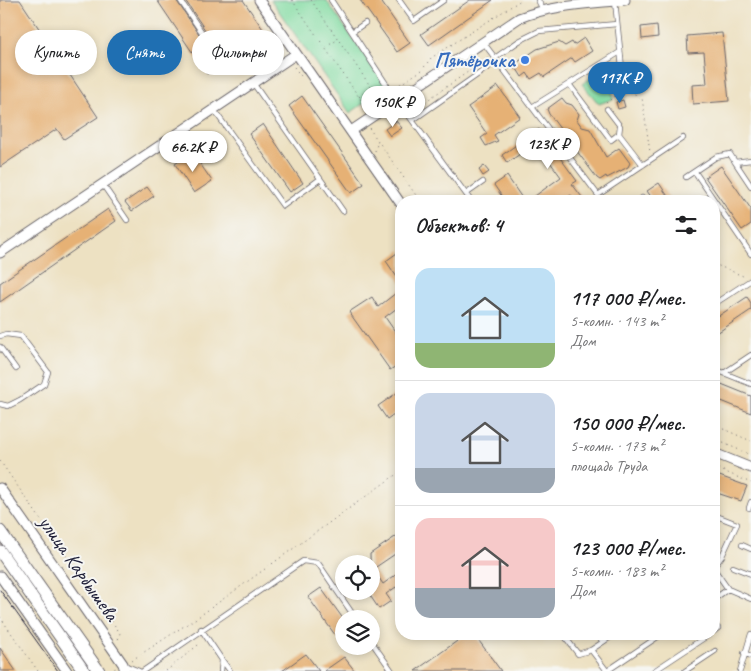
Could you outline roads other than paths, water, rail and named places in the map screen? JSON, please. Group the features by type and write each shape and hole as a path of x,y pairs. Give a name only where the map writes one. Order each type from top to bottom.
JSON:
{"street":[{"path":"259,0 395,195"},
{"path":"350,131 512,22 543,10 625,0"},
{"path":"0,253 296,54"},
{"path":"720,455 751,468"},
{"name":"улица Карбышева","path":"0,488 123,666"},
{"name":"улица Карбышева","path":"0,531 98,671"},
{"path":"0,551 84,671"},
{"path":"0,576 67,671"}],"lane":[{"path":"180,0 200,30"},
{"path":"331,0 390,90 466,194 483,182"},
{"path":"399,0 414,21 444,0"},
{"path":"538,0 543,10"},
{"path":"615,1 622,68 632,79 643,78"},
{"path":"352,32 365,23"},
{"path":"413,120 519,41 539,32 617,24"},
{"path":"483,42 598,195 683,138"},
{"path":"532,107 620,52"},
{"path":"253,83 343,211"},
{"path":"569,84 610,140 619,134"},
{"path":"606,106 620,126 619,134 643,165"},
{"path":"214,110 284,206 320,179"},
{"path":"686,177 716,157 730,154 751,186"},
{"path":"735,162 751,160"},
{"path":"695,172 711,195"},
{"path":"103,185 127,220"},
{"path":"720,209 751,254"},
{"path":"720,300 751,280"},
{"path":"0,336 6,334 20,336 48,372 44,384 20,400 8,406 0,404"},
{"path":"0,347 16,369"},
{"path":"724,373 751,355"},
{"path":"720,371 751,384"},
{"path":"749,508 751,502"},
{"path":"720,517 737,524 720,559"},
{"path":"742,545 751,549"},
{"path":"143,671 201,629 303,561 318,563 350,610"},
{"path":"733,567 751,574"},
{"path":"720,577 728,589 751,599"},
{"path":"720,595 728,589"},
{"path":"201,629 230,671"},
{"path":"740,671 751,634"},
{"path":"568,640 578,654 591,650 606,640"},
{"path":"591,650 607,671 653,640"},
{"path":"654,671 701,640"},
{"path":"685,671 715,651"},
{"path":"744,653 751,656"},
{"path":"380,654 392,671"},
{"path":"221,671 222,660"},
{"path":"123,666 139,671"}],"tram line":[{"path":"0,590 58,671"}],"place":[{"name":"Пятёрочка","path":"525,60"}]}
